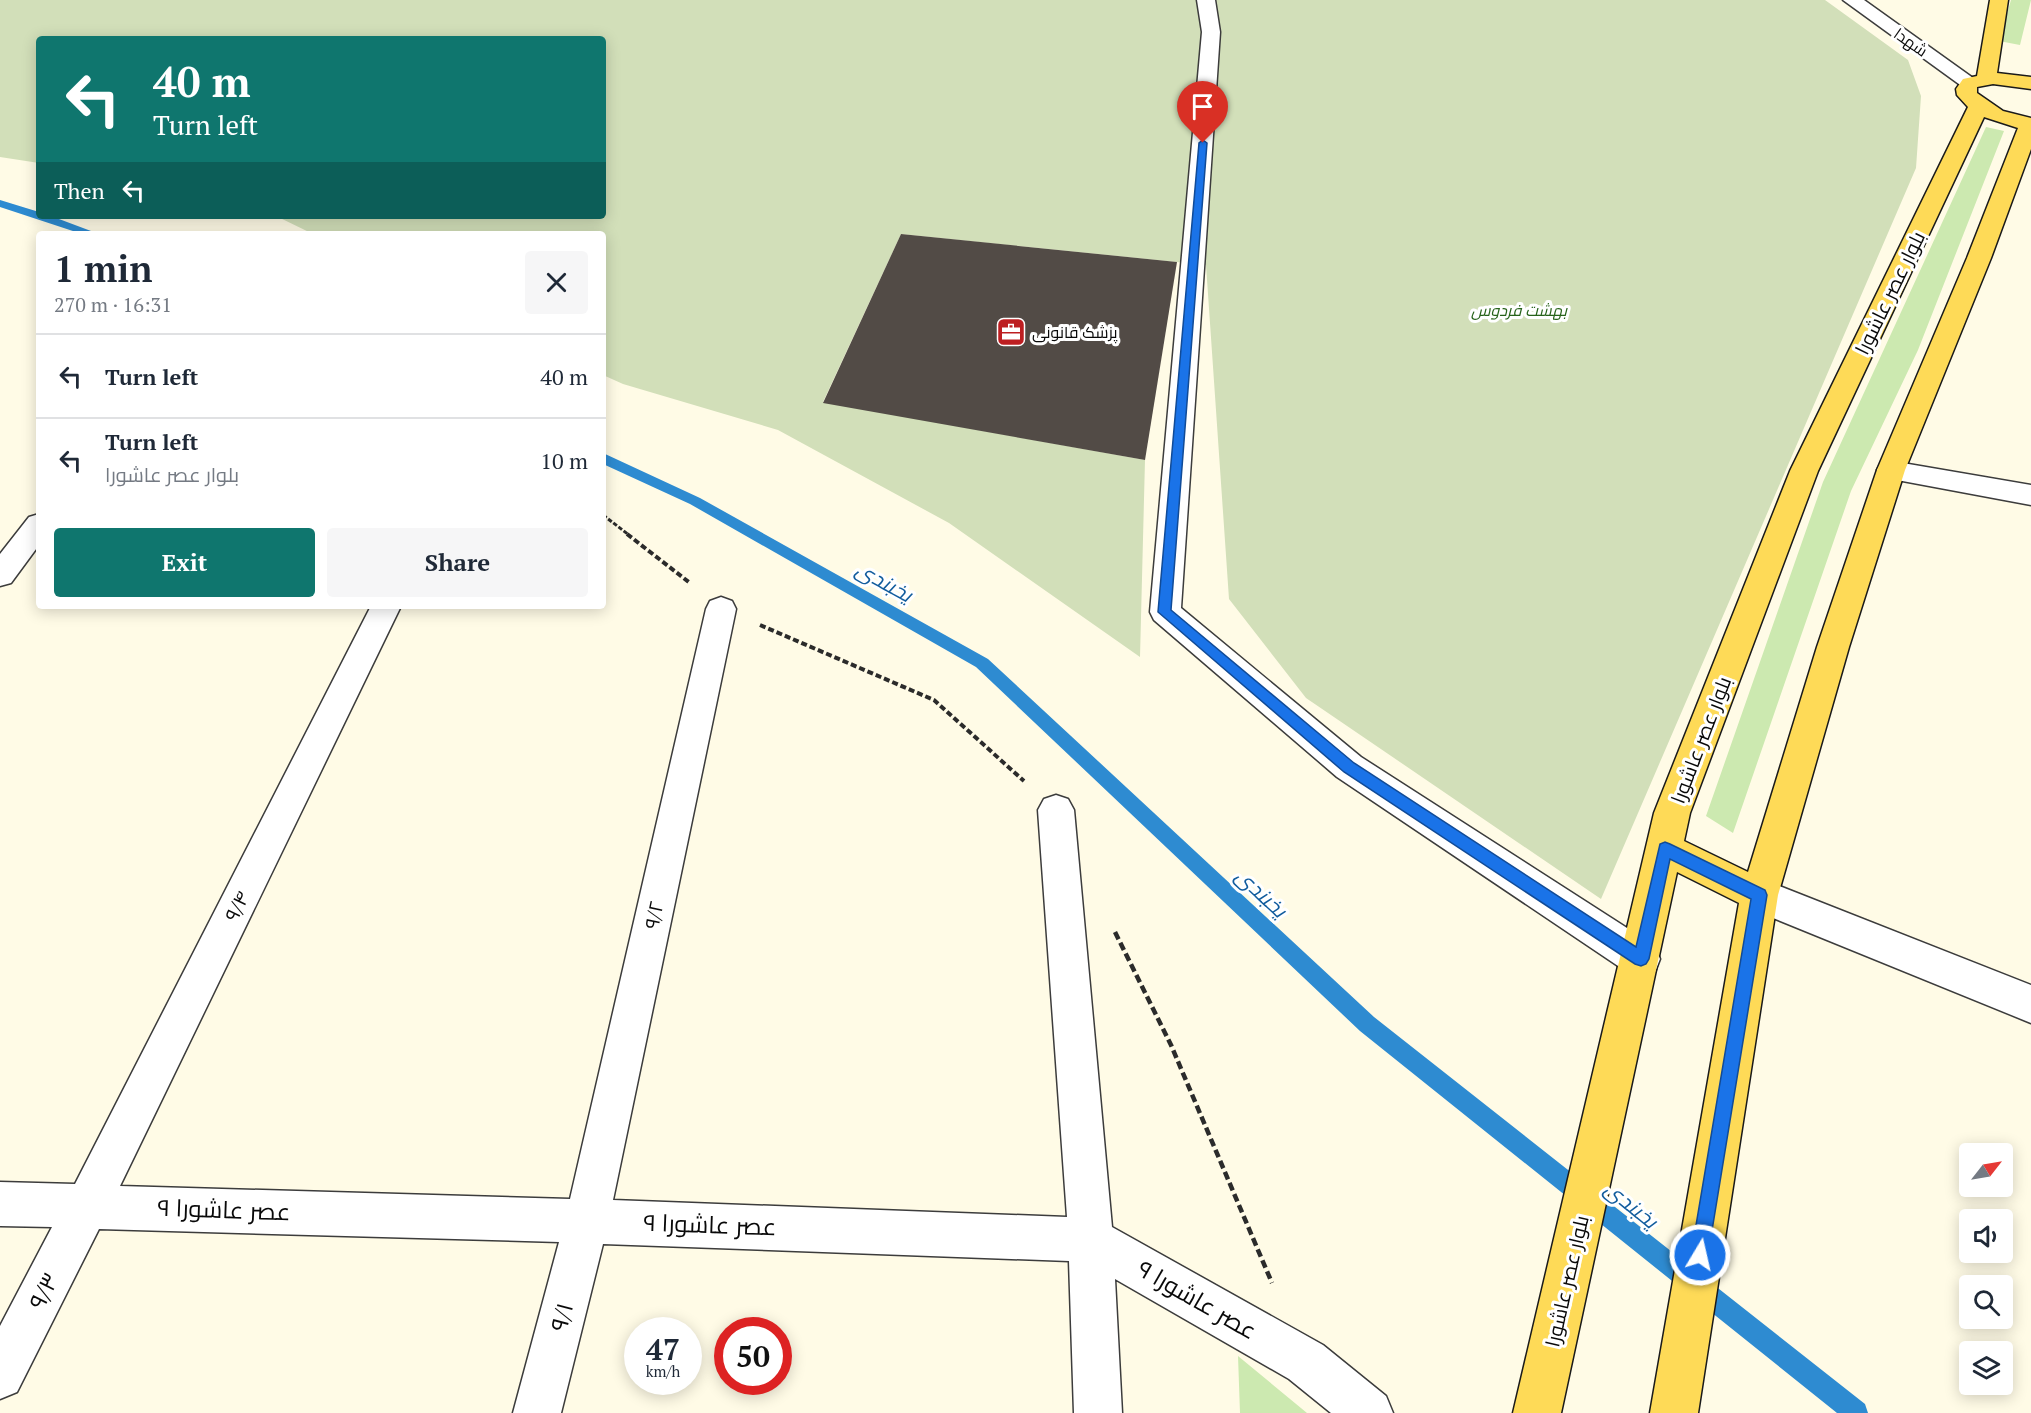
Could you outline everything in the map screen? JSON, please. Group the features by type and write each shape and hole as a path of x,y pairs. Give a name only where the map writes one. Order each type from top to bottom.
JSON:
{"main road":[{"name":"بلوار عصر عاشورا","path":"1537,1413 1672,813 1804,471 1978,89 1999,0"},
{"path":"1674,1413 1759,895 1833,647 1891,470 1979,258 2030,124 2001,118 1978,89 2008,79 2031,83"},
{"path":"1665,849 1759,895"}],"street":[{"name":"شهدا","path":"1852,0 1978,89"},
{"path":"1215,14 1207,64 1202,162 1165,612 1349,768 1638,971"},
{"path":"1891,470 2031,495"},
{"path":"0,575 36,528"},
{"name":"۹/۴","path":"87,1206 385,609"},
{"name":"۹/۲","path":"587,1221 721,609"},
{"path":"1056,810 1091,1240 1098,1413"},
{"path":"1759,895 2031,1004"},
{"name":"عصر عاشورا ۹","path":"0,1204 587,1221 1091,1240 1306,1362 1369,1413"},
{"name":"۹/۳","path":"0,1375 87,1206"},
{"name":"۹/۱","path":"537,1413 587,1221"}],"green space":[{"name":"بهشت فردوس","path":"0,0 1825,0 1908,60 1921,96 1916,168 1601,899 1306,698 1229,599 1206,265 901,234 823,402 1145,460 1140,657 949,523 778,430 623,384 606,376 606,231 307,231 282,219 606,219 606,36 36,36 36,163 0,157"},
{"path":"2011,0 2031,0 2020,45 1999,41"},
{"path":"1986,127 2004,131 1918,350 1851,491 1733,833 1706,816 1823,482"},
{"path":"1238,1356 1307,1413 1240,1413"}],"building":[{"name":"پزشک قانونی","path":"901,234 1177,262 1145,460 823,403"}],"waterway":[{"name":"یخبندی","path":"0,203 36,215"},
{"name":"یخبندی","path":"49,219 84,231"},
{"name":"یخبندی","path":"606,459 695,501 982,663 1367,1024 1856,1413"}],"place":[{"name":"پزشک قانونی","path":"1011,332"}],"route":[{"path":"1203,143 1165,612 1349,768 1641,959 1665,849 1759,895 1700,1255"}]}
